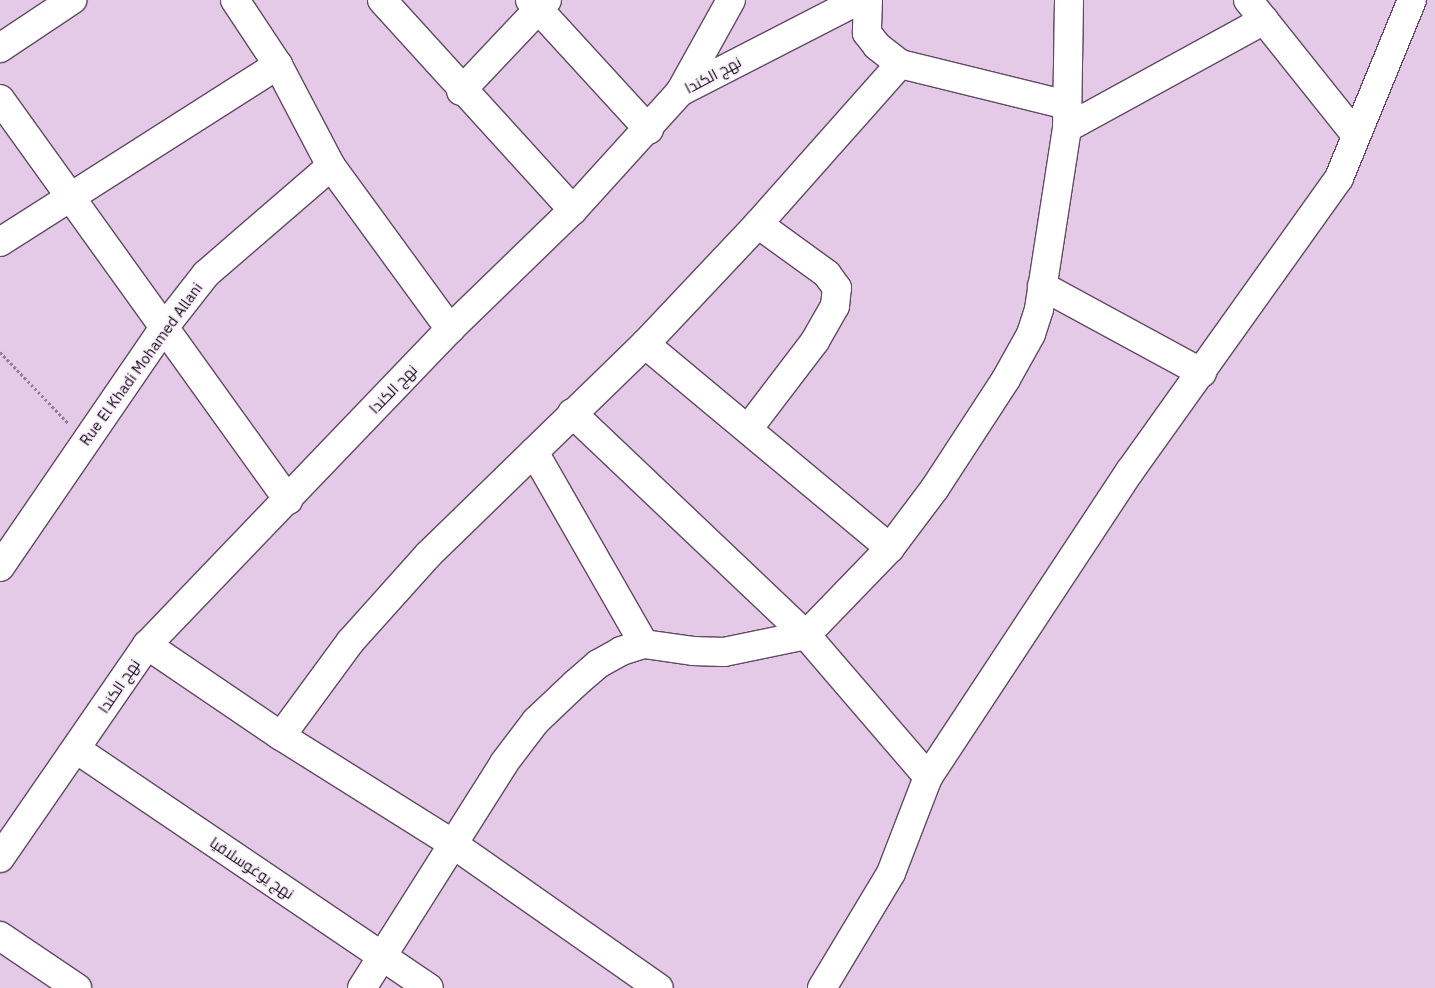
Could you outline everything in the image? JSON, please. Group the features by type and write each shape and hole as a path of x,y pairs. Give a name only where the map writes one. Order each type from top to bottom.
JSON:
{"street":[{"path":"0,48 72,0"},
{"path":"235,0 278,65 331,166 450,329"},
{"path":"382,0 461,90 573,210"},
{"path":"680,92 731,0"},
{"name":"نهج الكندا","path":"0,858 146,645 288,500 450,329 573,210 648,130 680,92 859,0"},
{"path":"868,0 867,33 877,46 900,64 1067,117 1256,10 1355,134"},
{"path":"362,988 383,958 479,800 536,721 598,664 621,651 644,644 693,652 724,652 806,635 890,548 935,488 1006,379 1031,334 1042,286 1067,117 1069,0"},
{"path":"822,988 891,874 928,777 1120,487 1339,178 1355,134 1412,0"},
{"path":"461,90 538,3 648,130"},
{"path":"281,736 350,642 430,554 572,413 645,344 758,224 900,64"},
{"path":"0,242 278,65"},
{"path":"0,99 72,197 163,329 288,500"},
{"name":"Rue El Khadi Mohamed Allani","path":"0,567 163,329 206,274 331,166"},
{"path":"748,429 815,340 835,306 837,288 827,274 758,224"},
{"path":"1042,286 1202,373"},
{"path":"645,344 890,548"},
{"path":"572,413 806,635 928,777"},
{"path":"534,452 644,644"},
{"path":"146,645 281,736 453,844 659,988"},
{"name":"نهج يوغوسلافيا","path":"76,749 429,988"},
{"path":"0,936 77,988"}],"path":[{"path":"0,352 86,441"}]}
